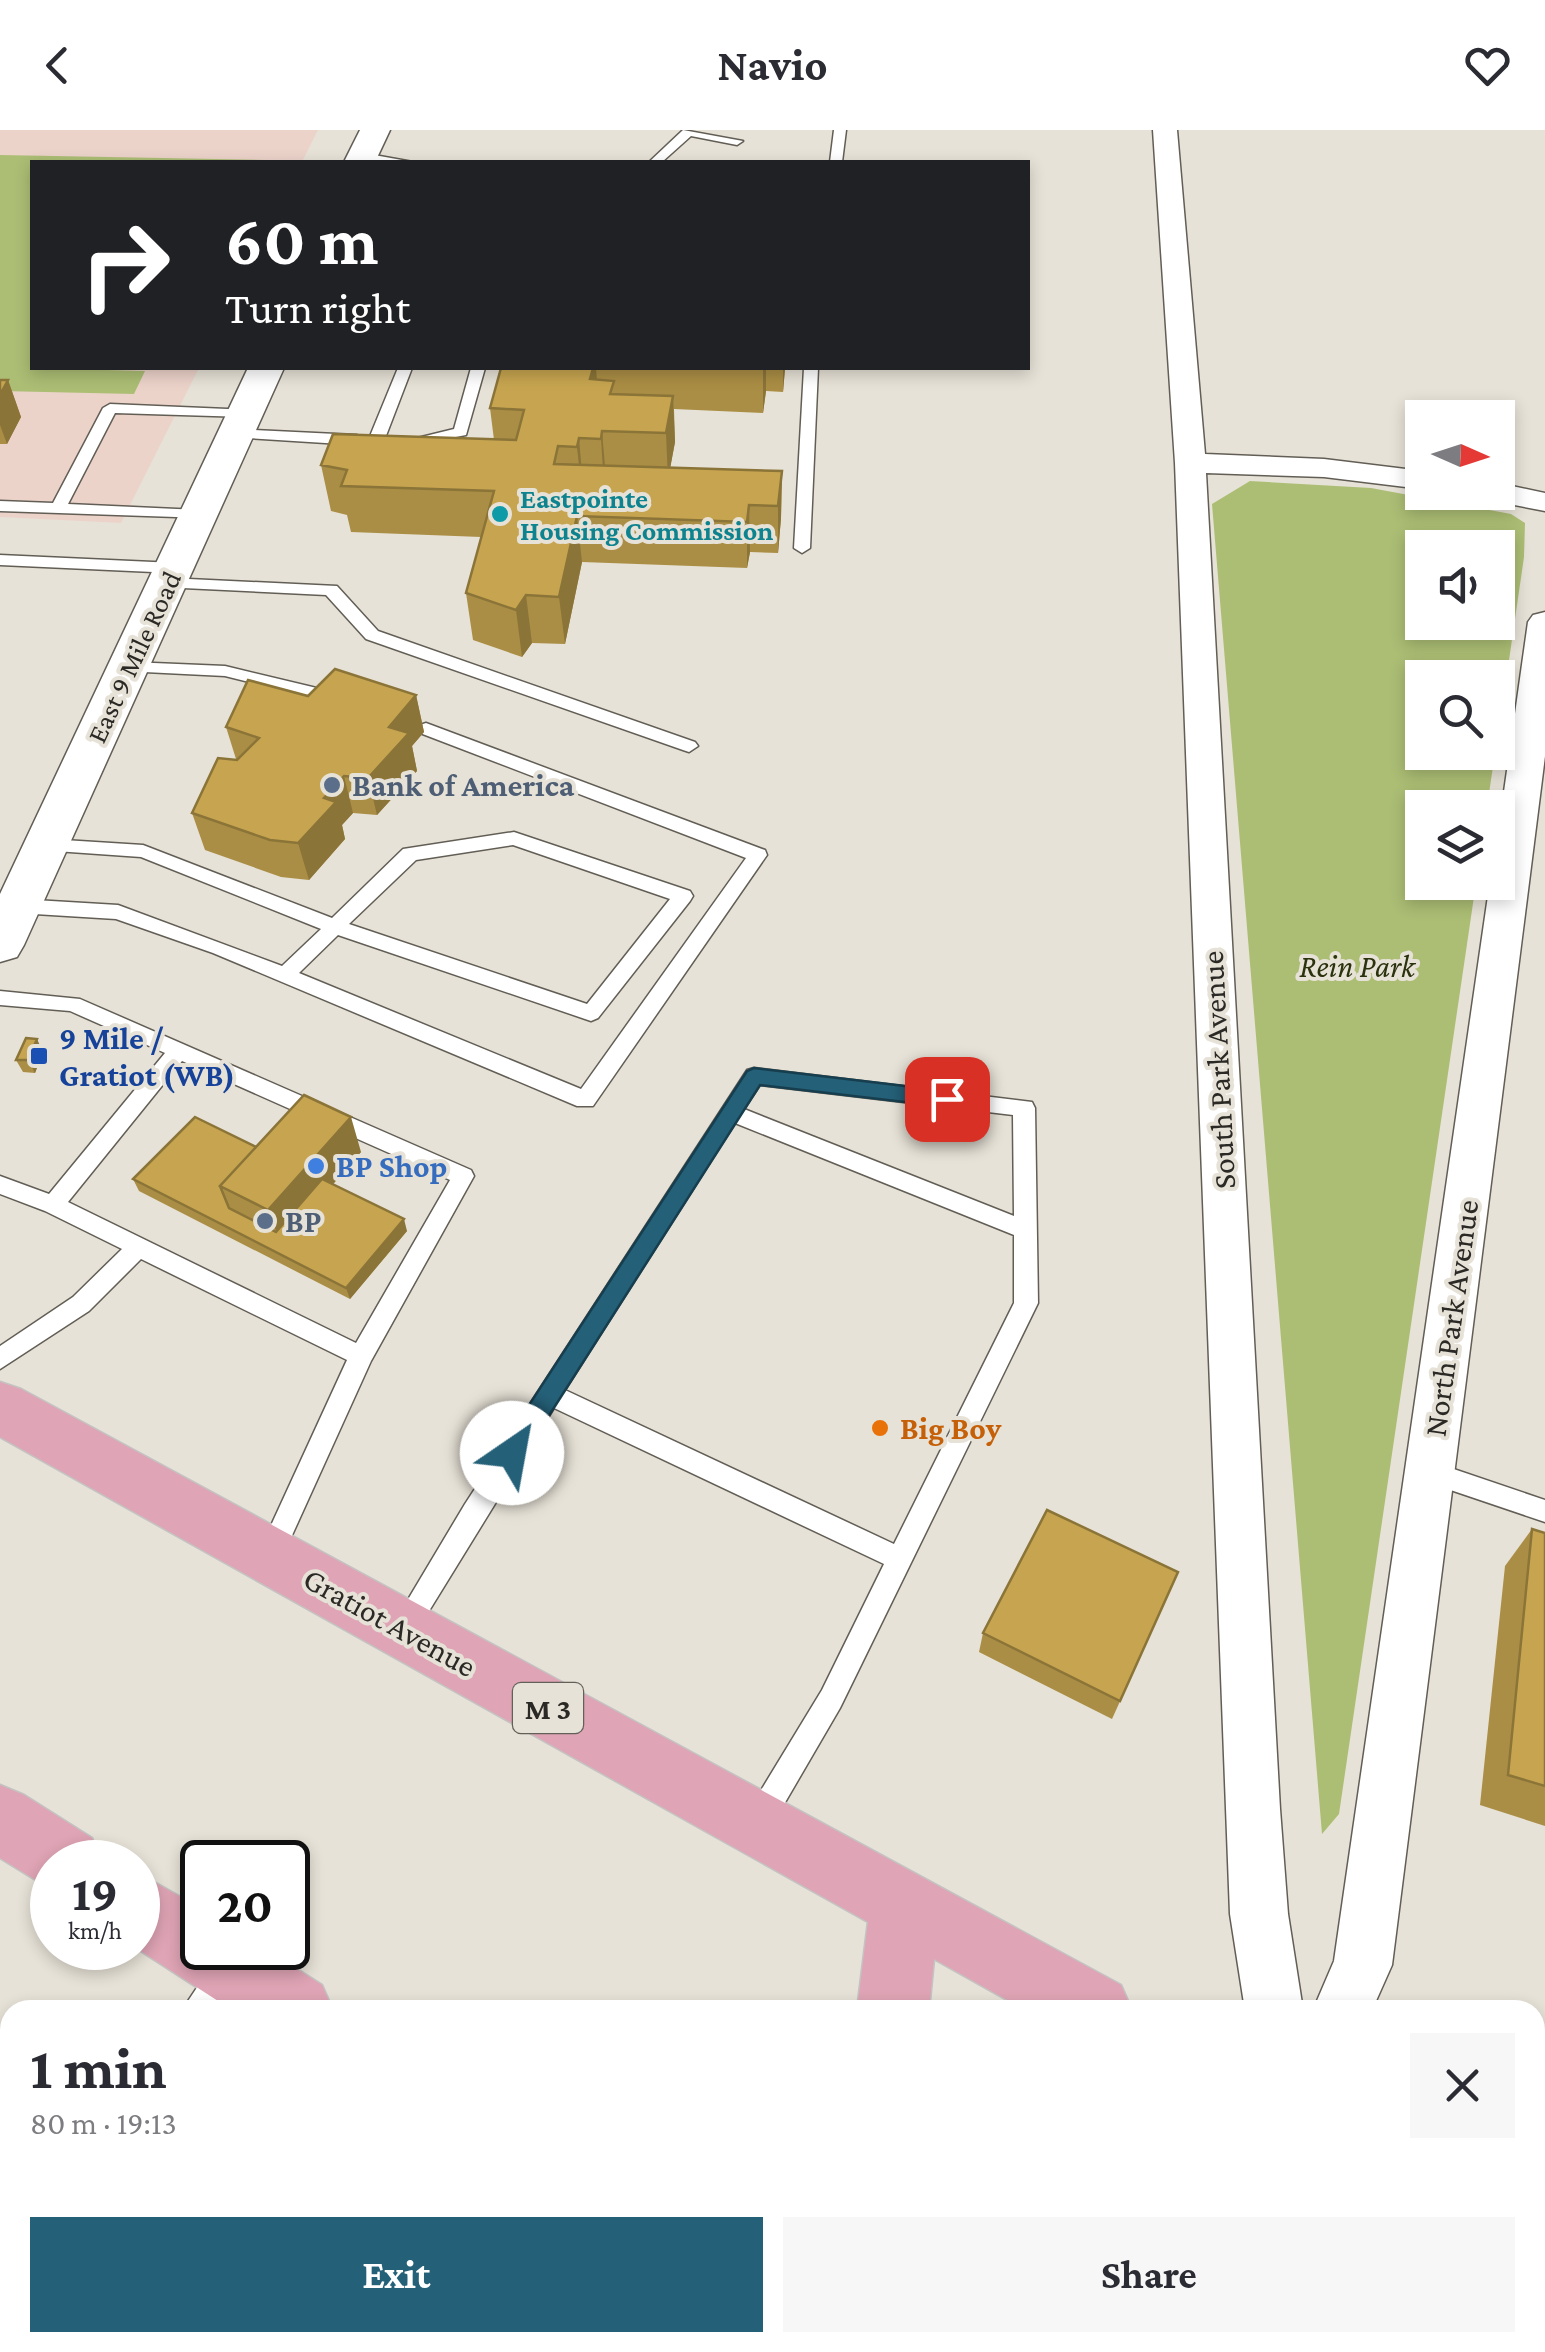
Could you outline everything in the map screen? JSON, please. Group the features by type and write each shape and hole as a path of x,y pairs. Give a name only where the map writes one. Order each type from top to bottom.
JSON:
{"main road":[{"name":"East 9 Mile Road","path":"0,945 265,370"},
{"name":"Gratiot Avenue","path":"0,1407 1078,2000"},
{"path":"0,1819 33,1840"},
{"path":"894,2000 905,1904"},
{"path":"160,1932 212,1988 258,2000"}],"street":[{"name":"South Park Avenue","path":"1165,130 1190,464 1252,1810 1259,1914 1272,2000"},
{"path":"1190,464 1324,468 1405,478"},
{"path":"1515,496 1545,502"},
{"name":"North Park Avenue","path":"1347,2000 1363,1965 1545,622"}],"lane":[{"path":"836,160 840,130"},
{"path":"657,160 683,131 737,141"},
{"path":"366,150 401,160"},
{"path":"376,441 404,370"},
{"path":"58,508 110,408 376,441 432,441 461,432 477,370"},
{"path":"802,548 810,370"},
{"path":"0,506 199,515"},
{"path":"6,561 331,590 372,634 689,746"},
{"path":"130,667 225,671 348,702"},
{"path":"18,906 118,912 220,948 586,1100 758,855 426,729"},
{"path":"48,845 143,851 333,926 591,1013 683,896 514,838 410,854 333,926 284,976"},
{"path":"0,998 73,1004 463,1176 361,1356 270,1556"},
{"path":"52,1205 178,1052"},
{"path":"404,1629 549,1394 754,1076 1024,1108 1026,1303 831,1698 757,1823"},
{"path":"731,1112 1026,1230"},
{"path":"0,1185 52,1205 361,1356"},
{"path":"0,1360 81,1304 138,1247"},
{"path":"549,1394 899,1560"},
{"path":"1430,1472 1545,1511"}],"shaded area":[{"path":"0,130 318,130 303,160 30,160 30,370 198,370 121,523 0,517"}],"green space":[{"path":"0,155 266,160 30,160 30,370 145,371 134,394 0,391"},
{"name":"Rein Park","path":"1250,481 1371,488 1405,494 1405,510 1489,510 1511,514 1525,523 1515,619 1515,530 1405,530 1405,640 1512,640 1509,660 1405,660 1405,770 1492,770 1490,790 1405,790 1405,900 1473,900 1339,1814 1322,1834 1212,504"}],"building":[{"path":"500,370 592,370 590,379 614,381 610,394 673,396 666,433 602,431 601,439 579,438 577,447 558,446 554,464 782,471 778,506 749,505 747,522 577,516 559,597 526,595 516,610 466,593 494,491 341,486 347,470 321,465 333,434 516,440 524,410 490,408"},
{"name":"Bank of America","path":"335,669 416,695 389,727 409,733 368,778 344,776 324,798 336,802 298,843 270,840 192,813 218,758 237,760 259,738 226,727 248,680 308,696"},
{"path":"26,1038 37,1039 28,1060 16,1060"},
{"path":"304,1095 351,1117 268,1210 220,1186"},
{"path":"195,1117 256,1147 220,1186 229,1208 276,1232 322,1179 404,1219 346,1288 133,1179"},
{"path":"1047,1510 1178,1572 1120,1701 983,1633"},
{"path":"1532,1529 1545,1533 1545,1786 1508,1775"}],"place":[{"name":"Eastpointe Housing Commission","path":"500,514"},
{"name":"Bank of America","path":"332,785"},
{"name":"9 Mile / Gratiot (WB)","path":"39,1056"},
{"name":"BP Shop","path":"316,1166"},
{"name":"BP","path":"265,1221"},
{"name":"Big Boy","path":"880,1428"}],"route":[{"path":"512,1453 754,1076 947,1099"}]}
